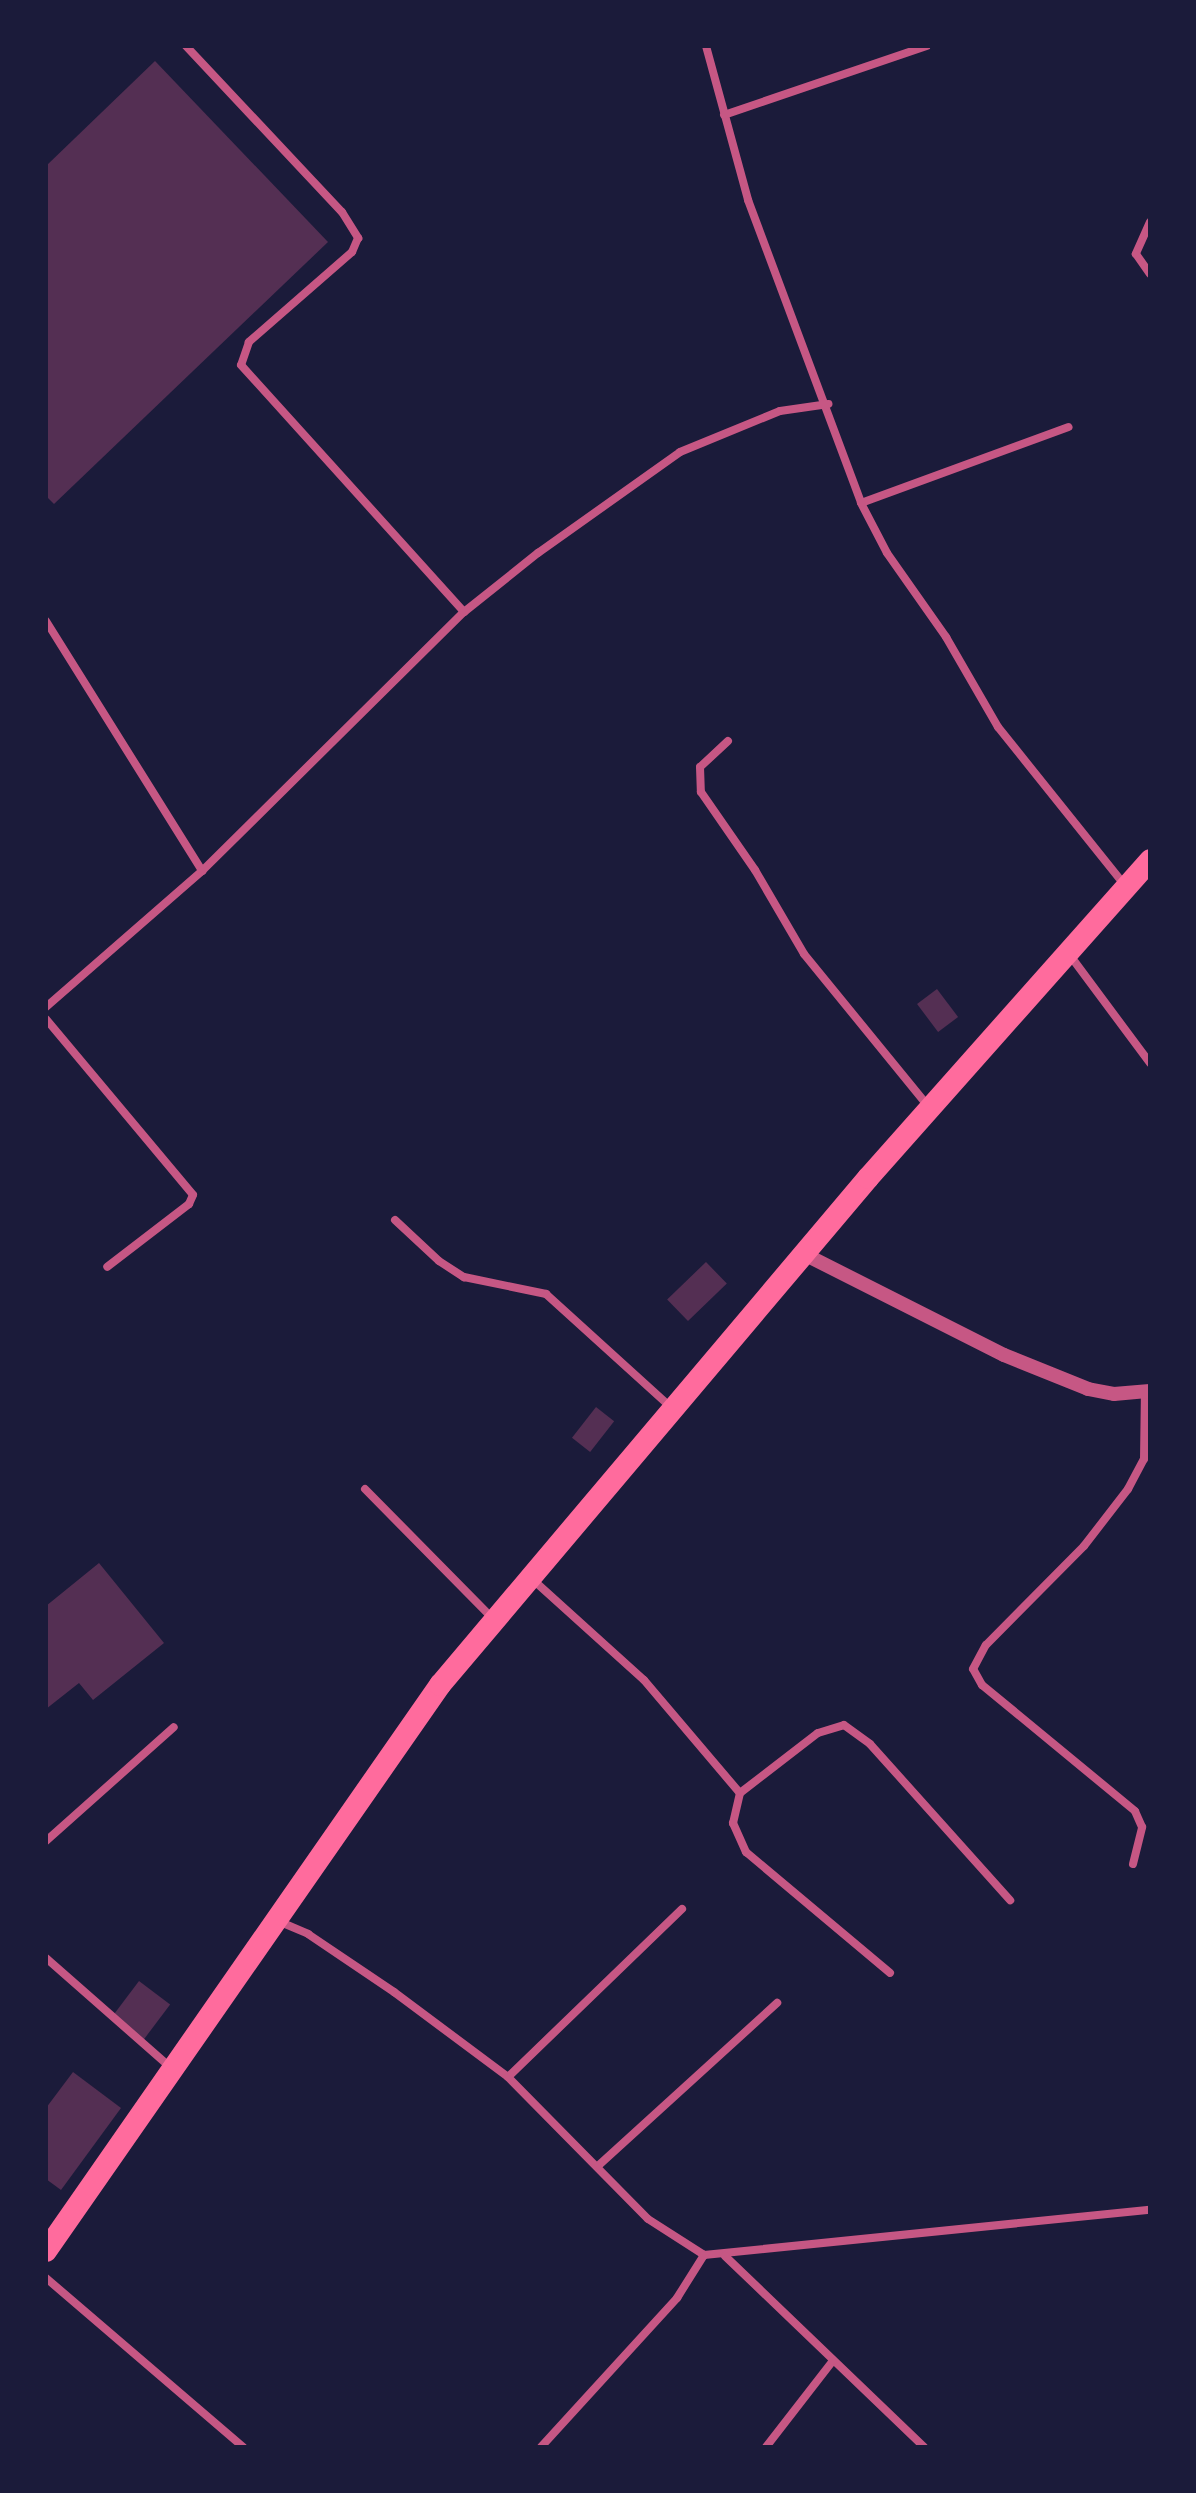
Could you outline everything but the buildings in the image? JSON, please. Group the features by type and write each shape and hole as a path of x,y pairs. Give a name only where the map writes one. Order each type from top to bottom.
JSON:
{"highway":[{"path":"46,2251 274,1919 440,1685 804,1254 1150,860"}],"street":[{"path":"186,46 342,212 358,238 352,252 249,342 241,365 464,612"},
{"path":"706,46 748,200 828,404 861,503 887,553 946,637 998,727 1126,887"},
{"path":"724,115 927,46"},
{"path":"1150,222 1136,254 1150,274"},
{"path":"46,1007 202,871 464,612 680,452 780,411 828,404"},
{"path":"861,503 1069,427"},
{"path":"46,621 202,871"},
{"path":"728,741 700,767 701,792 755,870 804,954 931,1109"},
{"path":"1069,954 1150,1063"},
{"path":"46,1019 193,1195 189,1204 107,1267"},
{"path":"395,1220 439,1261 464,1277 546,1294 673,1410"},
{"path":"804,1254 1046,1372 1114,1394 1147,1391 1144,1459 1128,1489 1084,1546 986,1645 973,1669 982,1685 1135,1811 1142,1827 1133,1864"},
{"path":"365,1489 495,1620"},
{"path":"531,1577 644,1680 740,1793"},
{"path":"890,1973 746,1852 733,1823 740,1793 818,1733 844,1725 870,1744 1010,1900"},
{"path":"46,1841 174,1727"},
{"path":"508,2077 682,1909"},
{"path":"274,1919 308,1934 394,1992 508,2077 599,2165 648,2219 704,2255 725,2256 1150,2210"},
{"path":"46,1958 172,2068"},
{"path":"599,2165 777,2003"},
{"path":"541,2447 677,2298 704,2255"},
{"path":"725,2256 924,2447"},
{"path":"46,2278 243,2447"},
{"path":"766,2447 832,2362"}]}
